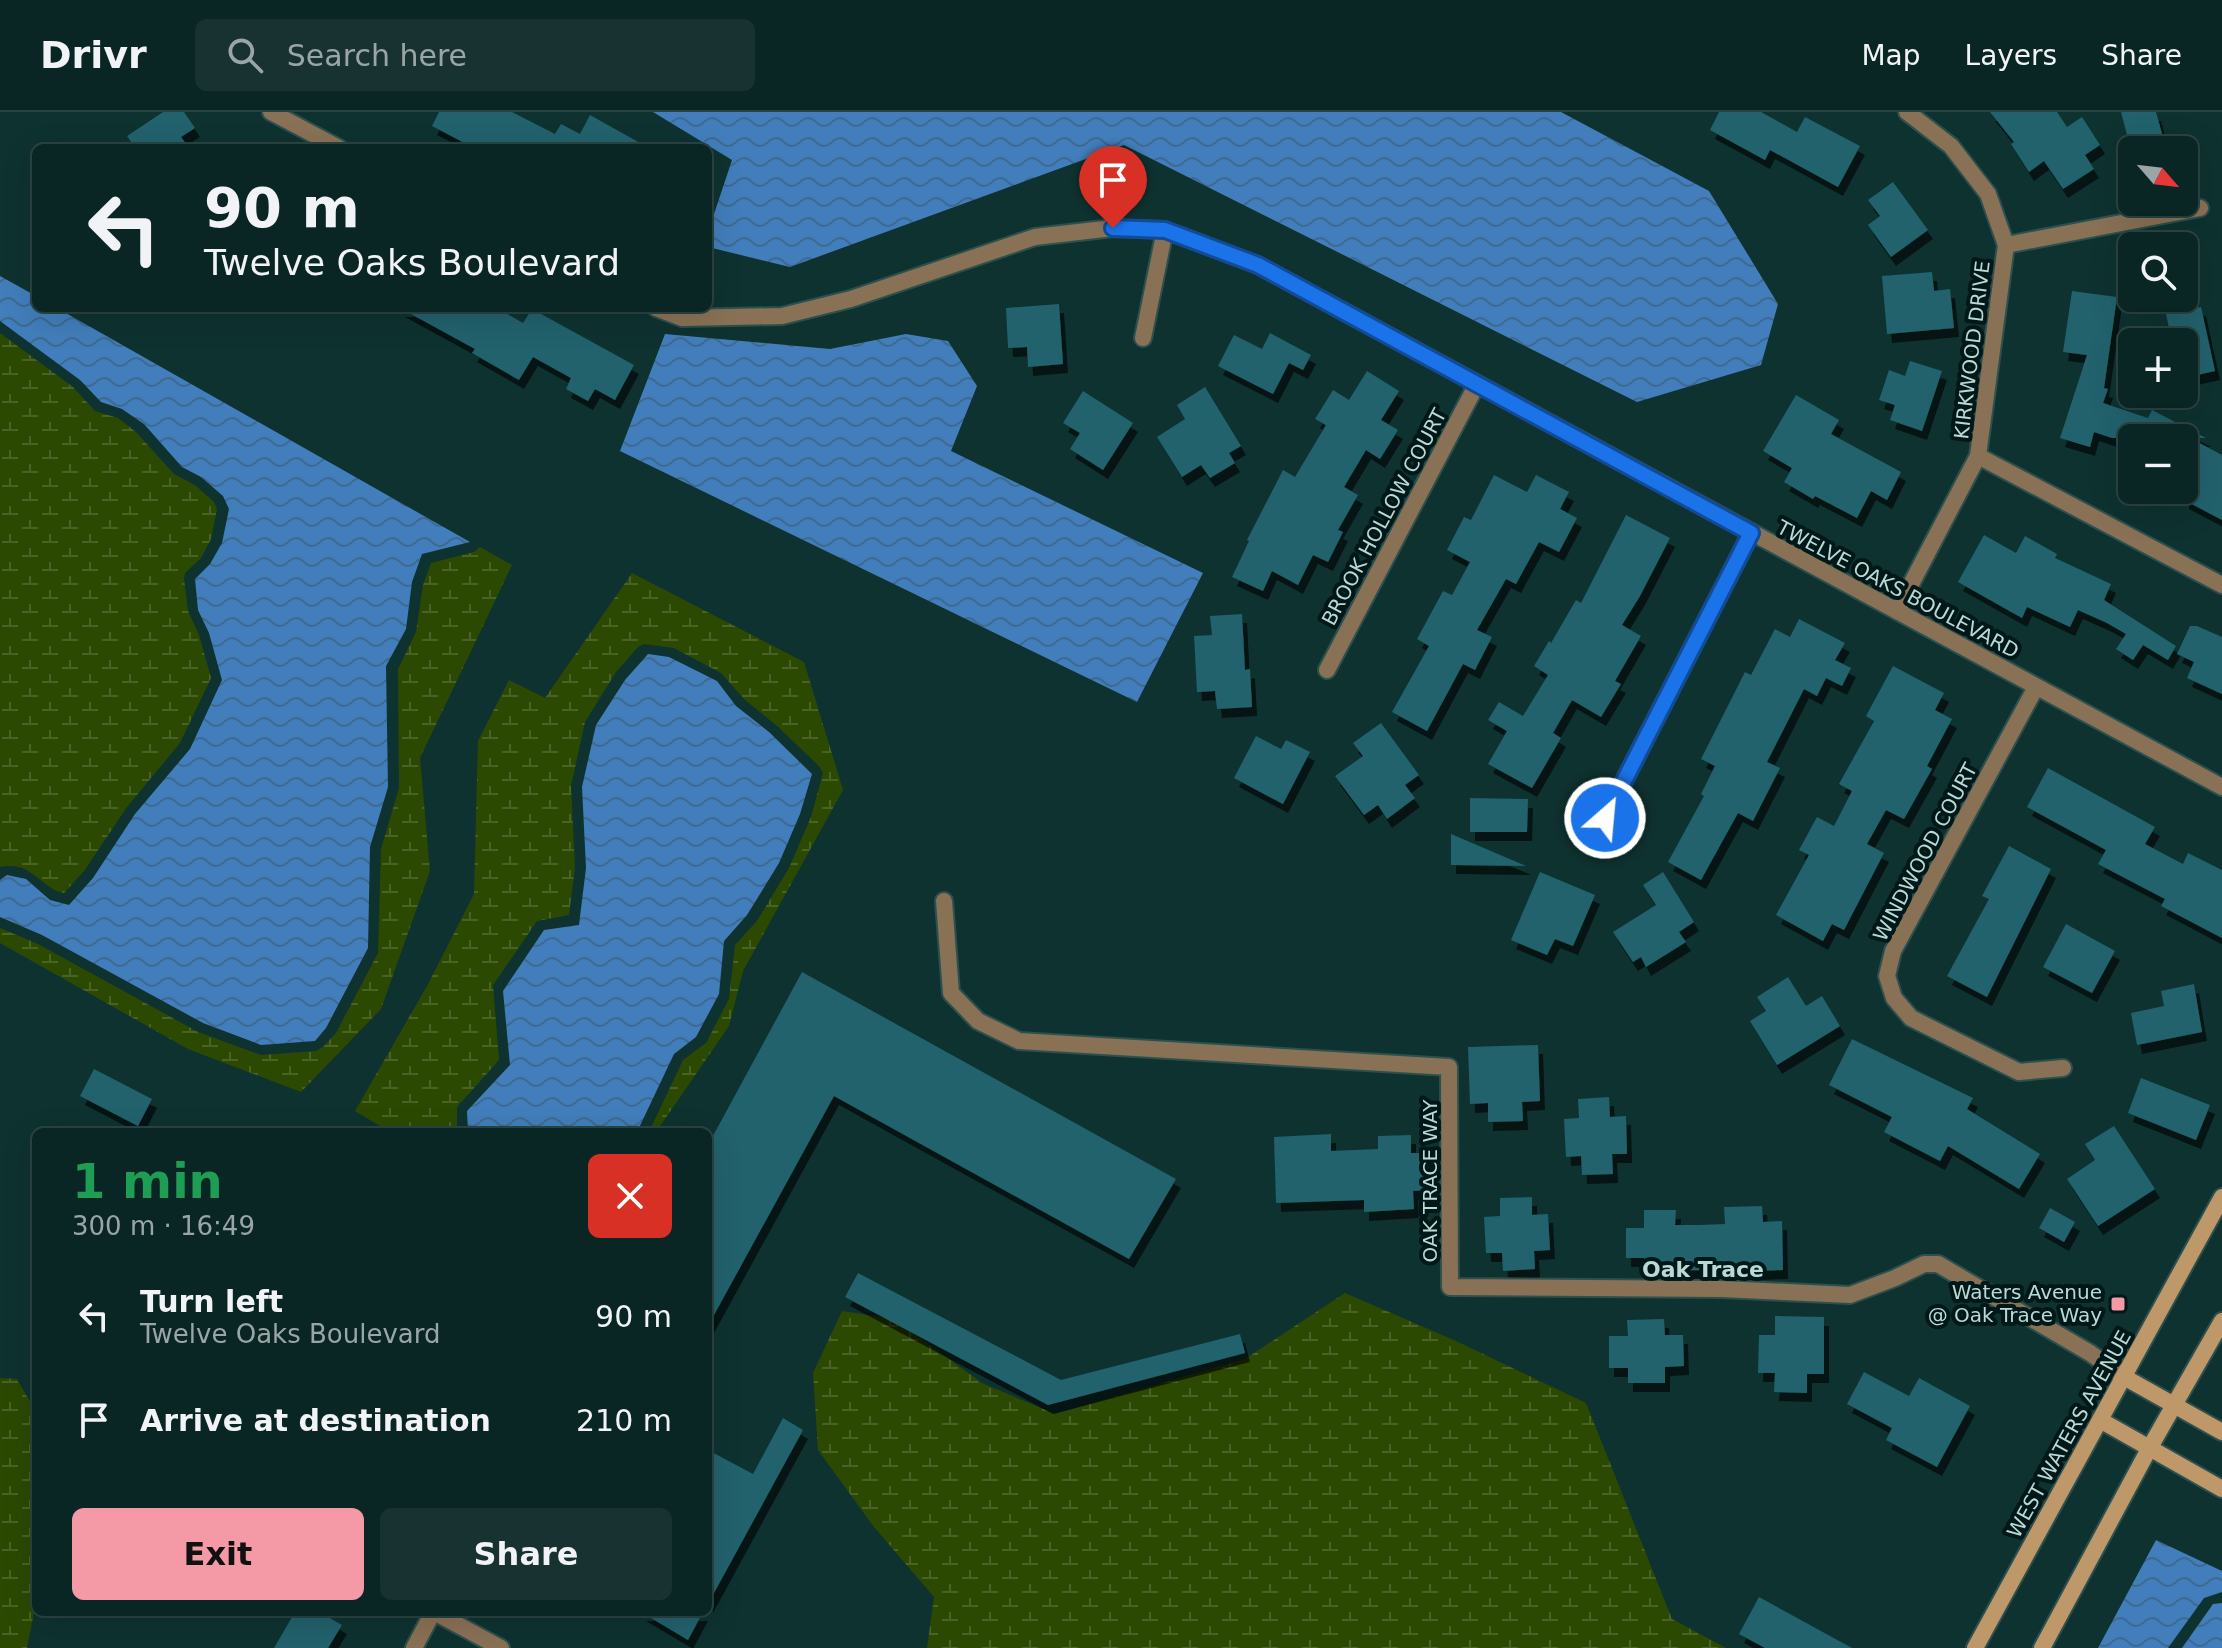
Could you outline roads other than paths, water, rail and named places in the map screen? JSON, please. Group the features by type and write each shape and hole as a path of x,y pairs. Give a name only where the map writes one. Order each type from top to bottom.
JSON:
{"main road":[{"name":"WEST WATERS AVENUE","path":"1975,1648 2222,1197"},
{"path":"2042,1648 2222,1321"},
{"path":"2124,1377 2222,1432"},
{"path":"2100,1420 2222,1489"}],"street":[{"path":"271,112 331,144"},
{"name":"KIRKWOOD DRIVE","path":"1897,611 1978,456 2006,245 1988,194 1951,146 1907,112"},
{"path":"2006,245 2200,208"},
{"name":"TWELVE OAKS BOULEVARD","path":"666,312 682,318 782,316 851,299 1035,237 1113,228 1165,230 1258,265 2222,787"},
{"path":"1143,338 1165,230"},
{"name":"BROOK HOLLOW COURT","path":"1327,670 1477,384"},
{"path":"1978,456 2222,585"},
{"path":"1605,818 1751,533"},
{"name":"WINDWOOD COURT","path":"2036,687 1893,951 1887,976 1894,998 1911,1018 2019,1072 2063,1068"},
{"name":"OAK TRACE WAY","path":"944,901 951,993 978,1021 1019,1041 1449,1067 1450,1287 1722,1289 1850,1295 1924,1264 1938,1264 2090,1353 2124,1377"},
{"path":"414,1648 432,1616"},
{"path":"441,1616 501,1648"}],"water":[{"path":"653,112 1561,112 1709,191 1778,304 1761,365 1637,402 1124,145 790,267 712,248 712,220 732,160 712,148 712,144 706,144"},
{"path":"0,276 32,294 32,312 64,312 470,542 422,554 412,582 406,629 386,666 388,787 370,847 368,948 326,1028 315,1041 261,1045 203,1023 42,935 0,917 0,880 7,875 26,879 50,900 69,905 93,878 135,814 190,749 222,680 209,633 198,610 195,579 210,564 222,543 229,509 223,496 201,477 182,467 144,424 122,409 101,402 80,380 0,321"},
{"path":"665,334 830,349 906,334 948,341 977,386 951,451 1203,573 1137,702 620,451"},
{"path":"648,654 669,657 717,681 736,706 769,732 812,774 800,814 779,863 747,915 724,941 719,994 696,1037 674,1054 639,1128 468,1128 467,1111 510,1065 503,991 544,930 579,925 586,868 582,787 596,725 625,680"},
{"path":"2156,1540 2222,1571 2222,1592 2204,1598 2168,1648 2098,1648"},
{"path":"2222,1603 2222,1648 2182,1648 2213,1604"}],"place":[{"name":"Waters Avenue @ Oak Trace Way","path":"2118,1304"}],"district":[{"name":"Oak Trace","path":"1703,1269"}]}
